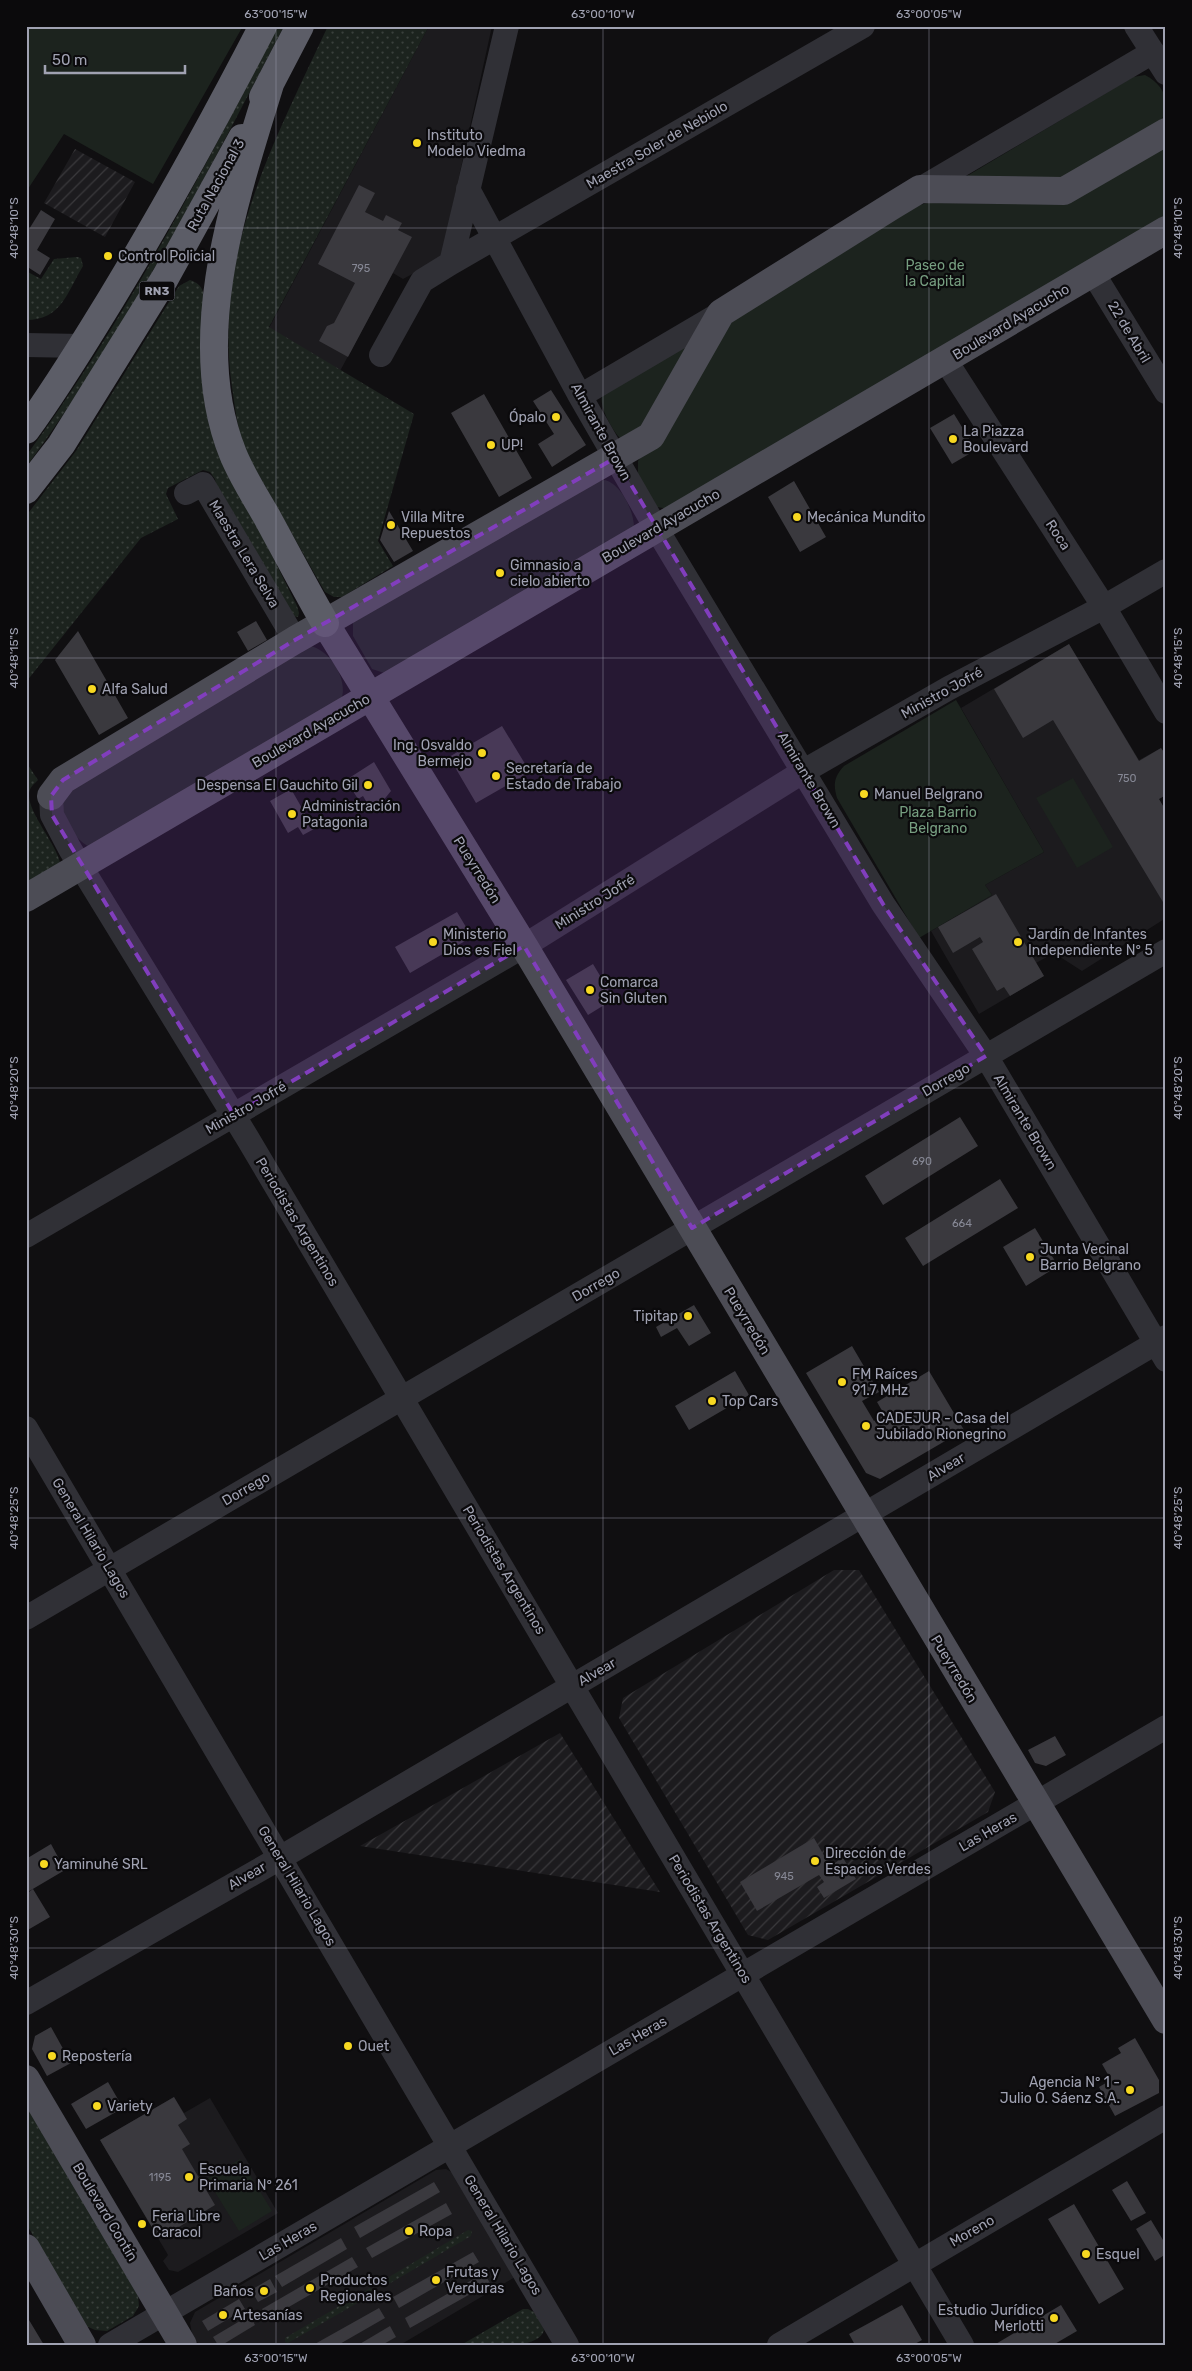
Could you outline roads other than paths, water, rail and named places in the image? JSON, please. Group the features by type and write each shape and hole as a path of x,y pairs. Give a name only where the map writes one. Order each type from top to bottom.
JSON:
{"highway":[{"name":"RN3","path":"26,430 82,346 206,137 263,26"},
{"name":"Ruta Nacional 3","path":"26,490 61,444 165,278 300,26"},
{"path":"271,81 246,163 216,290 214,319 216,370 222,417 233,454 325,623"}],"main road":[{"path":"51,796 63,780 295,640 651,436 720,313 920,189 1064,191 1166,132"},
{"name":"Boulevard Ayacucho","path":"26,898 656,528 946,361 1166,230"},
{"name":"Pueyrredón","path":"325,623 369,698 524,946 1166,2020"},
{"name":"Boulevard Contín","path":"26,2080 183,2345"},
{"path":"26,2248 82,2345"}],"street":[{"name":"Maestra Soler de Nebiolo","path":"381,355 422,281 863,26"},
{"path":"1136,26 1166,73"},
{"path":"451,263 508,27"},
{"path":"920,189 1153,52"},
{"name":"Almirante Brown","path":"468,189 580,396 656,528 883,904 986,1056 1162,1347"},
{"name":"22 de Abril","path":"1093,273 1166,392"},
{"path":"580,396 720,313"},
{"path":"26,344 82,346"},
{"name":"Roca","path":"946,361 1104,607 1166,712"},
{"name":"Maestra Lera Selva","path":"186,494 204,484 295,640"},
{"name":"Ministro Jofré","path":"26,1236 524,946 804,772 949,688 1104,607 1166,571"},
{"name":"Periodistas Argentinos","path":"51,796 52,815 81,866 234,1115 962,2345"},
{"name":"Dorrego","path":"26,1618 1166,951"},
{"name":"Alvear","path":"26,2003 280,1858 863,1516 1162,1347"},
{"name":"General Hilario Lagos","path":"26,1428 567,2345"},
{"name":"Las Heras","path":"110,2345 1166,1728"},
{"name":"Moreno","path":"779,2345 1166,2118"}],"place":[{"name":"Instituto Modelo Viedma","path":"417,143"},
{"name":"Control Policial","path":"108,256"},
{"name":"Ópalo","path":"556,417"},
{"name":"La Piazza Boulevard","path":"953,439"},
{"name":"UP!","path":"491,445"},
{"name":"Mecánica Mundito","path":"797,517"},
{"name":"Villa Mitre Repuestos","path":"391,525"},
{"name":"Gimnasio a cielo abierto","path":"500,573"},
{"name":"Alfa Salud","path":"92,689"},
{"name":"Ing. Osvaldo Bermejo","path":"482,753"},
{"name":"Secretaría de Estado de Trabajo","path":"496,776"},
{"name":"Despensa El Gauchito Gil","path":"368,785"},
{"name":"Manuel Belgrano","path":"864,794"},
{"name":"Administración Patagonia","path":"292,814"},
{"name":"Ministerio Dios es Fiel","path":"433,942"},
{"name":"Jardín de Infantes Independiente N° 5","path":"1018,942"},
{"name":"Comarca Sin Gluten","path":"590,990"},
{"name":"Junta Vecinal Barrio Belgrano","path":"1030,1257"},
{"name":"Tipitap","path":"688,1316"},
{"name":"FM Raíces 91.7 MHz","path":"842,1382"},
{"name":"Top Cars","path":"712,1401"},
{"name":"CADEJUR - Casa del Jubilado Rionegrino","path":"866,1426"},
{"name":"Dirección de Espacios Verdes","path":"815,1861"},
{"name":"Yaminuhé SRL","path":"44,1864"},
{"name":"Ouet","path":"348,2046"},
{"name":"Repostería","path":"52,2056"},
{"name":"Agencia N° 1 - Julio O. Sáenz S.A.","path":"1130,2090"},
{"name":"Variety","path":"97,2106"},
{"name":"Escuela Primaria N° 261","path":"189,2177"},
{"name":"Feria Libre Caracol","path":"142,2224"},
{"name":"Ropa","path":"409,2231"},
{"name":"Esquel","path":"1086,2254"},
{"name":"Frutas y Verduras","path":"436,2280"},
{"name":"Productos Regionales","path":"310,2288"},
{"name":"Baños","path":"264,2291"},
{"name":"Artesanías","path":"223,2315"},
{"name":"Estudio Jurídico Merlotti","path":"1054,2318"}],"park label":[{"name":"Paseo de la Capital","path":"935,274"},
{"name":"Plaza Barrio Belgrano","path":"938,820"}]}
